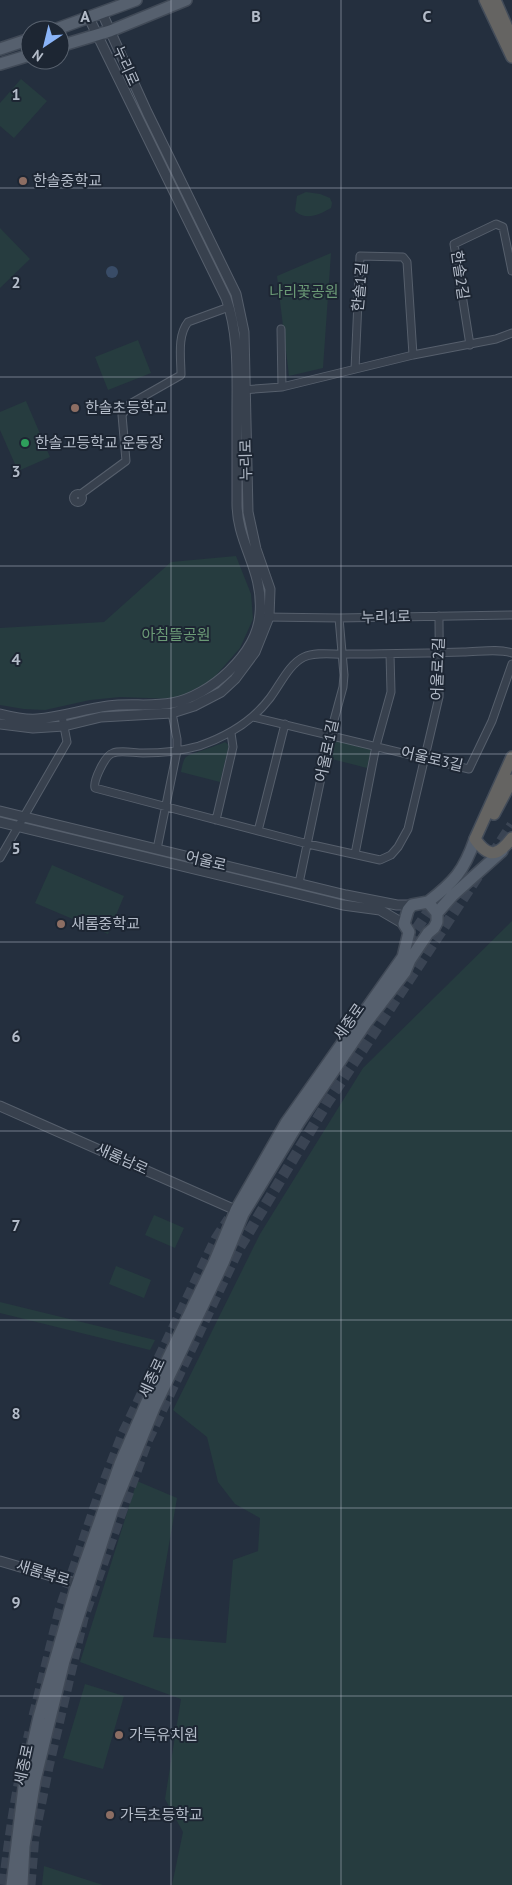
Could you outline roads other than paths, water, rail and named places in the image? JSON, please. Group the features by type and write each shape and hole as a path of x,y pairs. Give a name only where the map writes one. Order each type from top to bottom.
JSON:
{"highway":[{"path":"485,0 512,57"},
{"path":"495,0 512,39"},
{"path":"512,757 475,839 485,850 495,853 502,851 512,838"},
{"path":"494,814 512,780"}],"main road":[{"path":"70,25 136,0"},
{"path":"70,43 97,36 186,0"},
{"path":"0,48 20,41"},
{"path":"0,64 20,58"},
{"path":"412,905 428,902 456,879 464,867 475,839"},
{"name":"세종로","path":"240,1212 366,1023 405,972 410,960 437,922 437,914 452,896 502,851"},
{"path":"428,902 437,914"},
{"name":"세종로","path":"12,1885 32,1745 54,1657 82,1585 120,1464 214,1263 286,1123 398,966 406,948 408,910 412,905"},
{"path":"407,928 417,935 428,933"},
{"name":"세종로","path":"22,1885 24,1846 35,1780 82,1585"}],"street":[{"name":"누리로","path":"0,724 32,728 64,726 101,717 172,713 202,702 221,692 245,666 255,652 265,617 261,590 255,568 242,536 236,509 244,332 236,294 147,112 102,14"},
{"name":"누리로","path":"89,18 229,307 235,334 241,390"},
{"name":"한솔2길","path":"470,344 454,244 496,224 503,227 512,271"},
{"name":"한솔1길","path":"355,369 360,256 402,257 408,262 413,355"},
{"path":"81,494 126,461 122,415 130,404 181,375 181,335 188,322 229,307"},
{"path":"282,329 282,387"},
{"path":"241,390 282,387 413,355 496,340 512,333"},
{"name":"누리1로","path":"265,617 340,618 512,614"},
{"name":"어울로2길","path":"308,844 380,860 391,855 398,847 408,829 440,697 439,616"},
{"name":"누리로","path":"0,714 36,719 62,716 110,706 174,703 200,693 222,679 244,654 265,617"},
{"name":"어울로1길","path":"299,883 330,735 343,687 340,618"},
{"path":"308,844 98,790 94,783 108,755 114,752 177,751 199,746 231,733 253,716 269,700 298,661 314,654 495,651 512,653"},
{"path":"355,854 376,746 391,692 390,654"},
{"name":"어울로3길","path":"253,716 469,769 492,721 512,664"},
{"path":"157,849 177,751 177,739 172,713"},
{"path":"0,858 67,742 62,716"},
{"path":"258,831 285,724"},
{"path":"216,820 233,747 231,733"},
{"name":"어울로","path":"0,811 346,895 397,905 412,905"},
{"name":"어울로","path":"0,822 343,905 380,910 407,928"},
{"name":"새롬남로","path":"0,1106 240,1212"},
{"name":"새롬북로","path":"0,1560 82,1585"}],"water":[{"path":"110,266 114,266 118,272 114,278 110,278 106,274 106,270"}],"tunnel":[{"path":"492,855 512,825"},
{"path":"30,1885 34,1836 83,1618 147,1441 238,1250 327,1103 480,873"},
{"path":"407,943 436,900"},
{"path":"34,1716 60,1610 98,1499 123,1434 216,1239 229,1219"},
{"path":"4,1885 15,1808 30,1732"}],"place":[{"name":"한솔중학교","path":"23,181"},
{"name":"한솔초등학교","path":"75,408"},
{"name":"한솔고등학교 운동장","path":"25,443"},
{"name":"새롬중학교","path":"61,924"},
{"name":"가득유치원","path":"119,1735"},
{"name":"가득초등학교","path":"110,1815"}],"park label":[{"name":"나리꽃공원","path":"304,292"},
{"name":"아침뜰공원","path":"176,635"}]}
